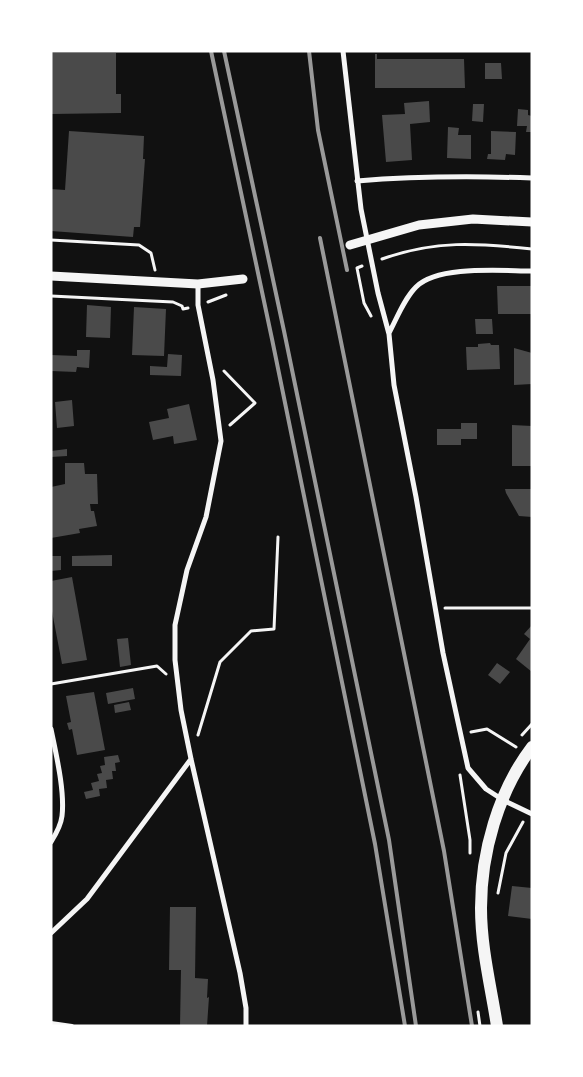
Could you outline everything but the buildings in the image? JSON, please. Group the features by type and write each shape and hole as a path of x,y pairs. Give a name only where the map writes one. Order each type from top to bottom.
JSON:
{"main road":[{"path":"497,1026 483,937 481,908 483,877 488,844 494,822 503,800 529,750"}],"street":[{"path":"343,51 361,209 378,293 389,334 394,385 416,497 434,608 468,768 486,789 530,814"},
{"path":"357,181 420,176 532,178"},
{"path":"350,245 420,225 473,219 532,222"},
{"path":"389,334 404,304 416,286 428,279 447,272 532,271"},
{"path":"51,276 198,284 243,279"},
{"path":"198,284 198,305 214,380 221,441 206,517 187,570 175,625 174,660 181,710 191,759 240,973 246,1008 246,1026"},
{"path":"51,729 60,782 62,816 57,832 51,842"},
{"path":"51,933 87,899 191,759"}],"lane":[{"path":"51,1023 72,1026"}],"path":[{"path":"51,240 139,245 151,253 154,270 163,270"},
{"path":"381,259 438,245 485,244 532,249"},
{"path":"364,303 357,268 365,265"},
{"path":"51,296 173,302 182,306 183,309 227,295"},
{"path":"208,355 255,403 228,426 221,441"},
{"path":"191,759 220,662 251,631 274,629 278,537"},
{"path":"434,608 532,608"},
{"path":"51,684 157,666 178,684"},
{"path":"460,734 487,728 529,750"},
{"path":"497,901 506,853 530,814"}],"railway":[{"path":"211,51 375,844 405,1026"},
{"path":"224,51 389,840 416,1026"},
{"path":"309,51 318,130 347,270"},
{"path":"320,238 444,851 472,1026"}]}
